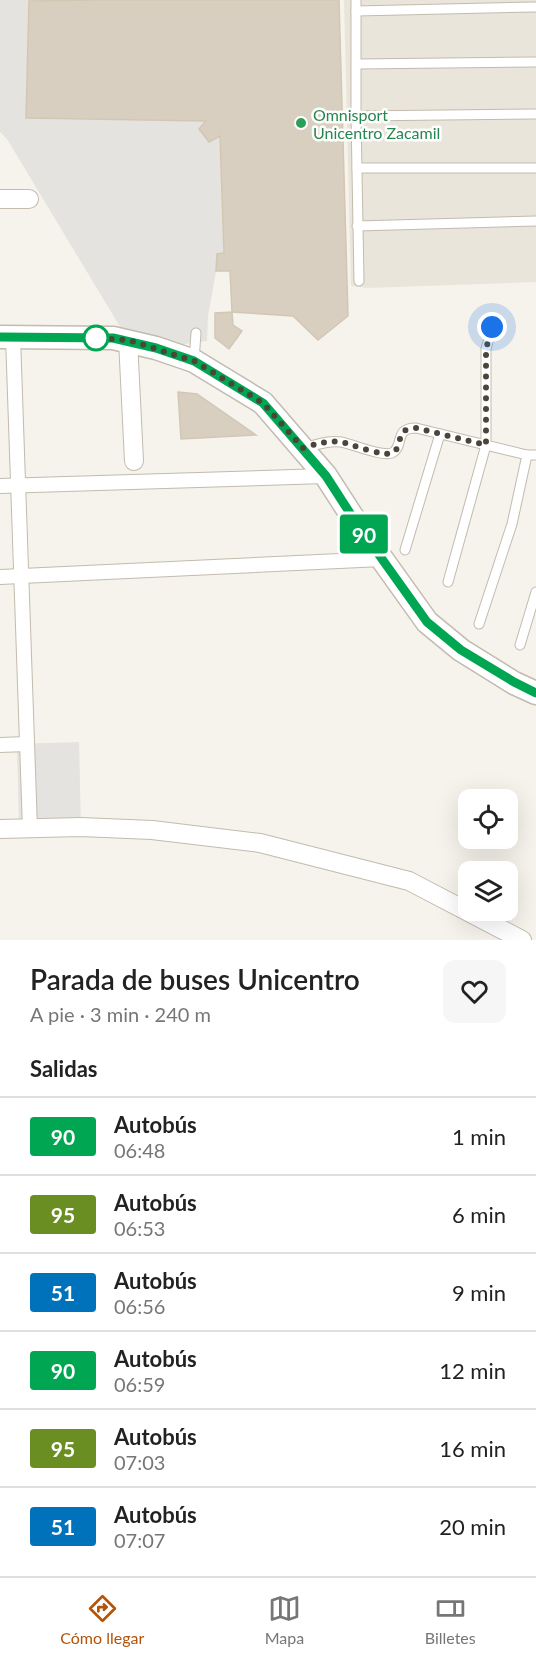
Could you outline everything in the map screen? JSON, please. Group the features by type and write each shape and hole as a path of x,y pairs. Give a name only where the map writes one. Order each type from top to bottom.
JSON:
{"street":[{"path":"0,199 29,199"},
{"path":"30,829 18,486 6,337 128,340 194,361 263,403 326,476 427,622 461,650 536,693"},
{"path":"128,340 134,461"},
{"path":"0,486 326,476"},
{"path":"0,577 382,559"},
{"path":"0,745 27,744"},
{"path":"0,829 81,827 152,830 260,843 409,881 522,940"}],"lane":[{"path":"356,0 359,281"},
{"path":"356,11 536,7"},
{"path":"357,64 536,62"},
{"path":"356,116 536,114"},
{"path":"357,168 536,168"},
{"path":"357,226 536,221"},
{"path":"448,582 486,445 486,349 492,327"},
{"path":"194,361 196,333"},
{"path":"303,448 327,442 339,442 382,453 391,453 395,451 403,432 408,428 532,455 479,624"},
{"path":"405,550 440,434"},
{"path":"520,645 536,592"}],"shaded area":[{"path":"0,0 98,0 29,2 27,118 206,121 199,129 209,142 220,136 224,253 217,254 208,316 207,341 156,348 128,340 7,139 0,132"},
{"path":"344,0 536,0 536,282 367,288 351,286"},
{"path":"79,742 81,827 19,828 17,744"}],"building":[{"path":"339,0 348,316 318,340 293,316 232,312 230,271 216,271 217,254 224,253 220,136 209,142 199,129 206,121 26,118 29,1"},
{"path":"232,312 233,325 242,331 229,349 215,338 215,313"},
{"path":"178,392 197,394 256,435 181,439"}],"bus line":[{"name":"90","path":"0,337 128,340 194,361 263,403 326,476 357,524 427,622 461,650 536,693"}],"place":[{"name":"Omnisport Unicentro Zacamil","path":"301,123"}],"route":[{"path":"96,338 93,338 128,340 194,361 211,370 263,403 303,448 327,442 339,442 382,453 391,453 395,451 403,432 408,428 486,445 486,349 492,327"}]}
